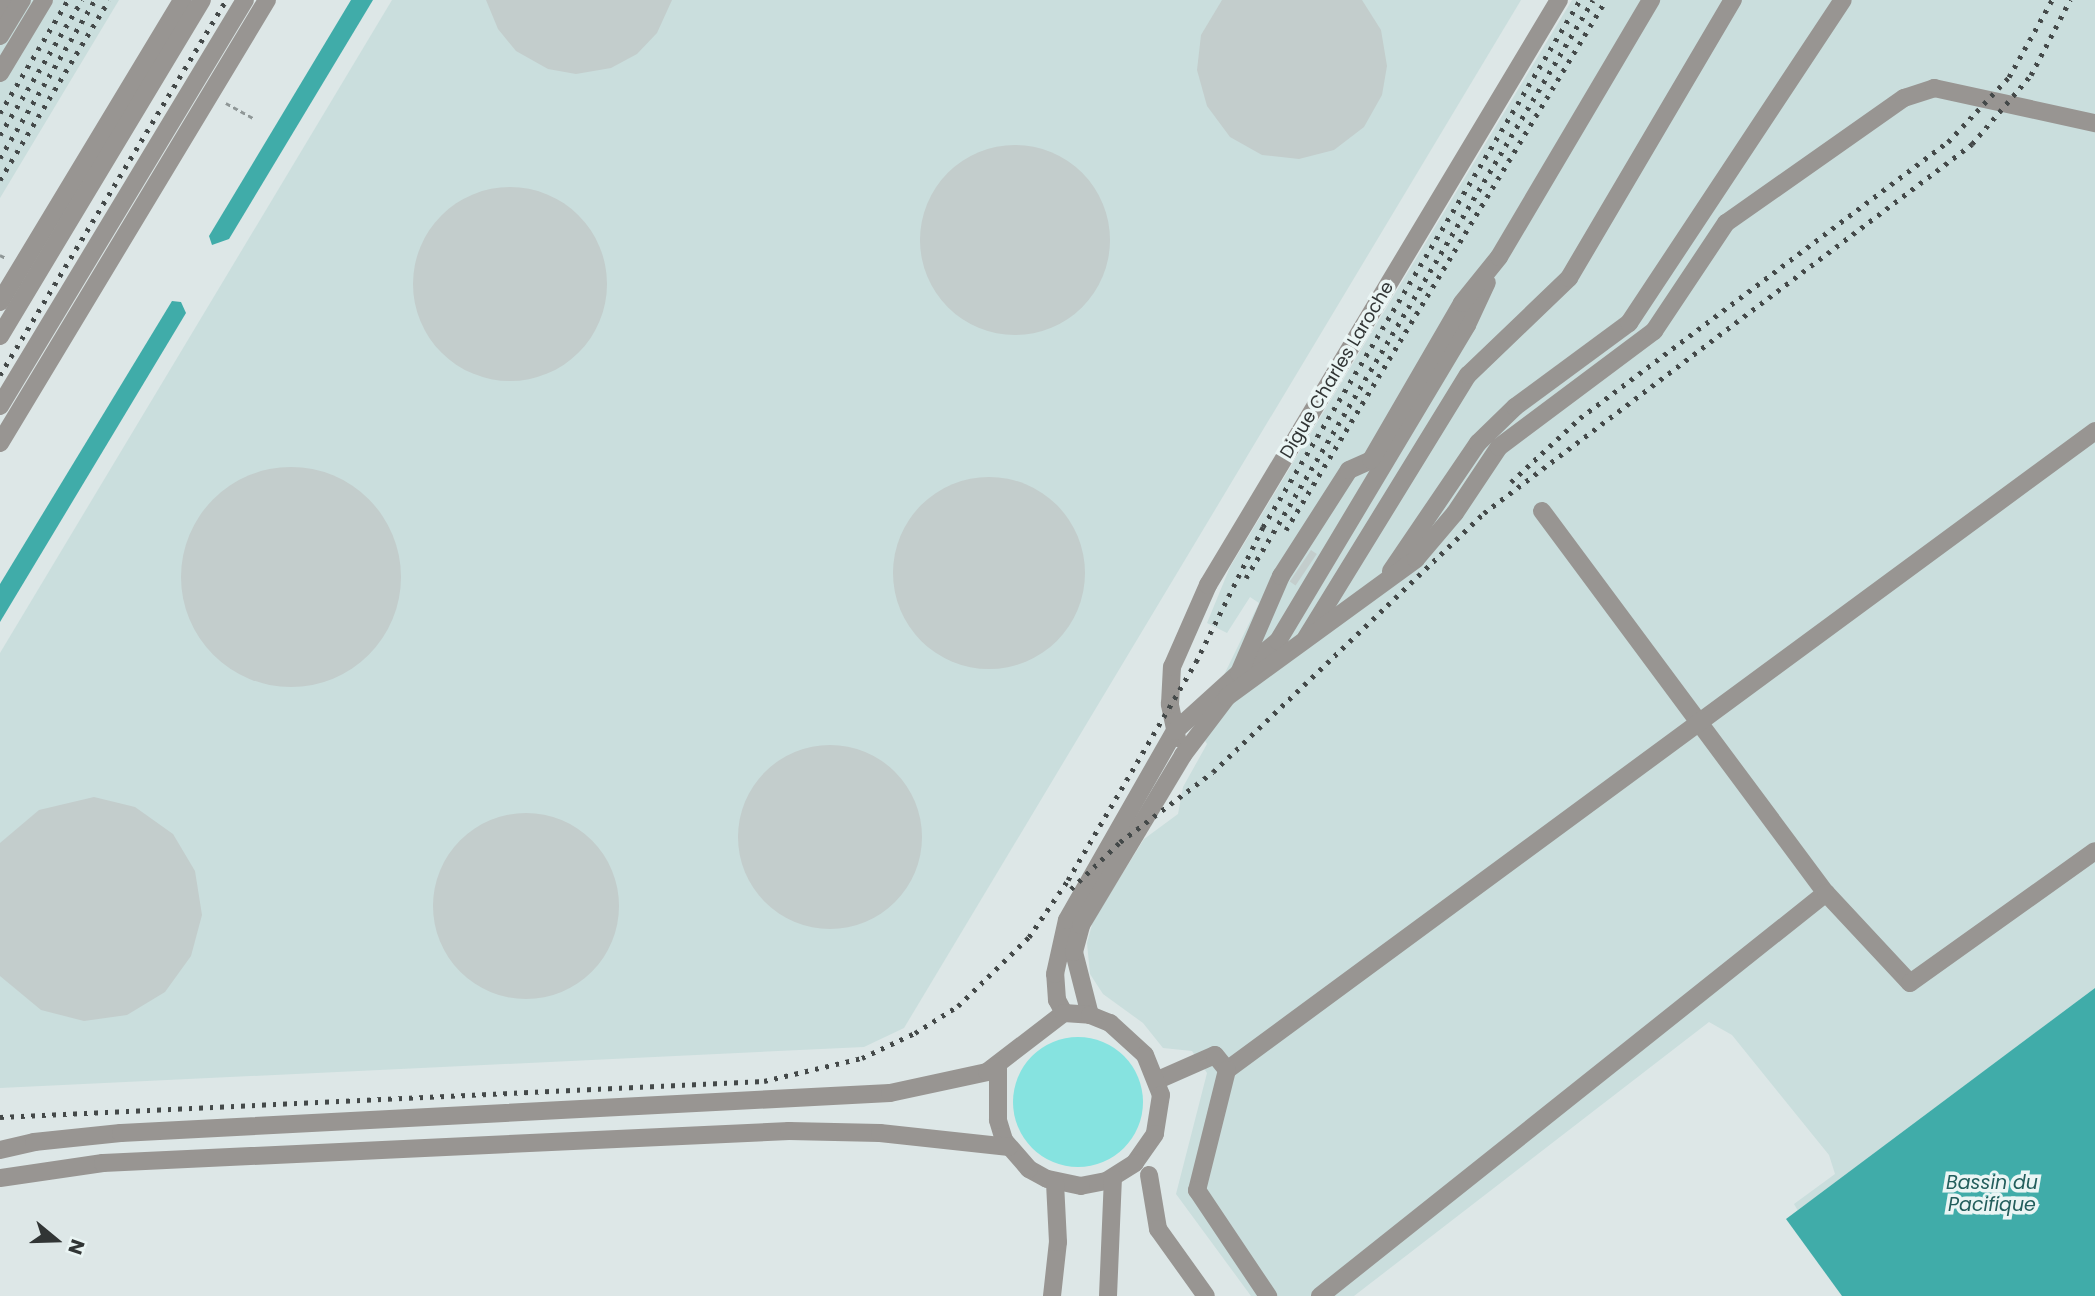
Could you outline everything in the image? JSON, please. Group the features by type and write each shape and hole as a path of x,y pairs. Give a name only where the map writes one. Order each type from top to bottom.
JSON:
{"street":[{"path":"0,10 6,0"},
{"path":"0,36 22,0"},
{"path":"0,54 33,0"},
{"path":"0,73 44,0"},
{"path":"0,302 182,0"},
{"path":"0,336 202,0"},
{"path":"0,406 245,0"},
{"path":"0,443 267,0"},
{"name":"Digue Charles Laroche","path":"1183,755 1170,704 1172,667 1208,586 1559,0"},
{"path":"1064,1013 1057,1000 1055,974 1067,920 1175,731 1278,641 1468,325 1499,257 1651,0"},
{"path":"1300,647 1468,375 1569,278 1733,0"},
{"path":"1384,583 1478,443 1515,407 1629,323 1843,0"},
{"path":"1090,1015 1074,952 1081,925 1183,755 1227,697 1300,647 1416,559 1447,522 1499,447 1654,331 1726,223 1904,98 1934,88 2095,122"},
{"path":"1239,673 1281,576 1349,470 1371,460 1462,303 1499,257"},
{"path":"1268,1296 1197,1190 1227,1070 2095,431"},
{"path":"1542,511 1826,893 1910,983 2095,851"},
{"path":"1320,1296 1826,893"},
{"path":"0,1150 110,1134 890,1093 971,1077 998,1066 1064,1013 1090,1015 1110,1023 1136,1044 1158,1080 1161,1109 1155,1134 1135,1163 1113,1178 1081,1186 1055,1182 1029,1168 1009,1147 998,1120 998,1066"},
{"path":"1158,1080 1214,1055 1227,1070"},
{"path":"0,1178 103,1163 789,1131 954,1139 1009,1147"},
{"path":"1149,1175 1158,1229 1206,1296"},
{"path":"1108,1296 1113,1178"},
{"path":"1052,1296 1058,1242 1055,1182"}],"shaded area":[{"path":"0,0 119,0 0,198"},
{"path":"392,0 1521,0 904,1028 864,1047 0,1088 0,653"},
{"path":"1572,0 2095,0 2095,988 1798,1211 1794,1204 1835,1174 1829,1155 1732,1035 1709,1022 1354,1296 1251,1296 1176,1194 1207,1073 1192,1051 1163,1048 1143,1023 1103,994 1090,974 1087,943 1093,921 1144,839 1178,814 1183,787 1207,744 1186,710 1222,679 1259,603 1250,597 1227,633 1207,623 1230,567"},
{"path":"1078,1037 1103,1042 1124,1056 1138,1077 1143,1102 1138,1127 1124,1148 1103,1162 1078,1167 1053,1162 1032,1148 1018,1127 1013,1102 1018,1077 1032,1056 1053,1042"}],"water":[{"path":"351,0 373,0 229,239 212,245 209,236"},
{"path":"172,301 181,302 186,313 0,622 0,584"},
{"name":"Bassin du Pacifique","path":"2095,988 2095,1296 1842,1296 1786,1219"}],"building":[{"path":"486,0 672,0 657,33 637,54 611,68 576,74 548,69 516,51 498,29"},
{"path":"1222,0 1362,0 1381,30 1387,66 1382,95 1364,127 1334,150 1299,159 1262,155 1230,137 1207,106 1197,70 1201,35"},
{"path":"1015,145 1051,152 1082,173 1103,204 1110,240 1103,276 1082,307 1051,328 1015,335 979,328 948,307 927,276 920,240 927,204 948,173 979,152"},
{"path":"510,187 547,195 578,216 599,247 607,284 599,321 578,352 547,373 510,381 473,373 442,352 421,321 413,284 421,247 442,216 473,195"},
{"path":"291,467 333,475 369,499 393,535 401,577 393,619 369,655 333,679 291,687 249,679 213,655 189,619 181,577 189,535 213,499 249,475"},
{"path":"989,477 1026,484 1057,505 1078,536 1085,573 1078,610 1057,641 1026,662 989,669 952,662 921,641 900,610 893,573 900,536 921,505 952,484"},
{"path":"1311,550 1317,554 1296,585 1290,582"},
{"path":"830,745 848,746 865,752 881,760 895,772 907,786 915,802 921,819 921,855 915,872 907,888 895,902 881,914 865,922 848,928 830,929 812,928 795,922 779,914 765,902 753,888 745,872 739,855 738,837 739,819 745,802 753,786 765,772 779,760 795,752 812,746"},
{"path":"94,797 135,807 173,834 195,871 202,915 191,956 165,992 127,1015 84,1021 41,1010 0,976 0,843 39,810"},
{"path":"526,813 562,820 592,840 612,870 619,906 612,942 592,972 562,992 526,999 490,992 460,972 440,942 433,906 440,870 460,840 490,820"}],"railway":[{"path":"0,113 68,0"},
{"path":"0,135 82,0"},
{"path":"0,158 95,0"},
{"path":"0,180 109,0"},
{"path":"0,375 226,0"},
{"path":"0,1117 764,1081 862,1058 915,1033 958,1006 1029,937 1068,880 1196,662 1263,527 1580,0"},
{"path":"1246,578 1593,0"},
{"path":"1286,530 1606,0"},
{"path":"1511,482 1580,418 1948,142 2009,77 2052,0"},
{"path":"1071,889 1120,842 1213,772 1484,513 1972,144 2031,75 2070,0"}]}
